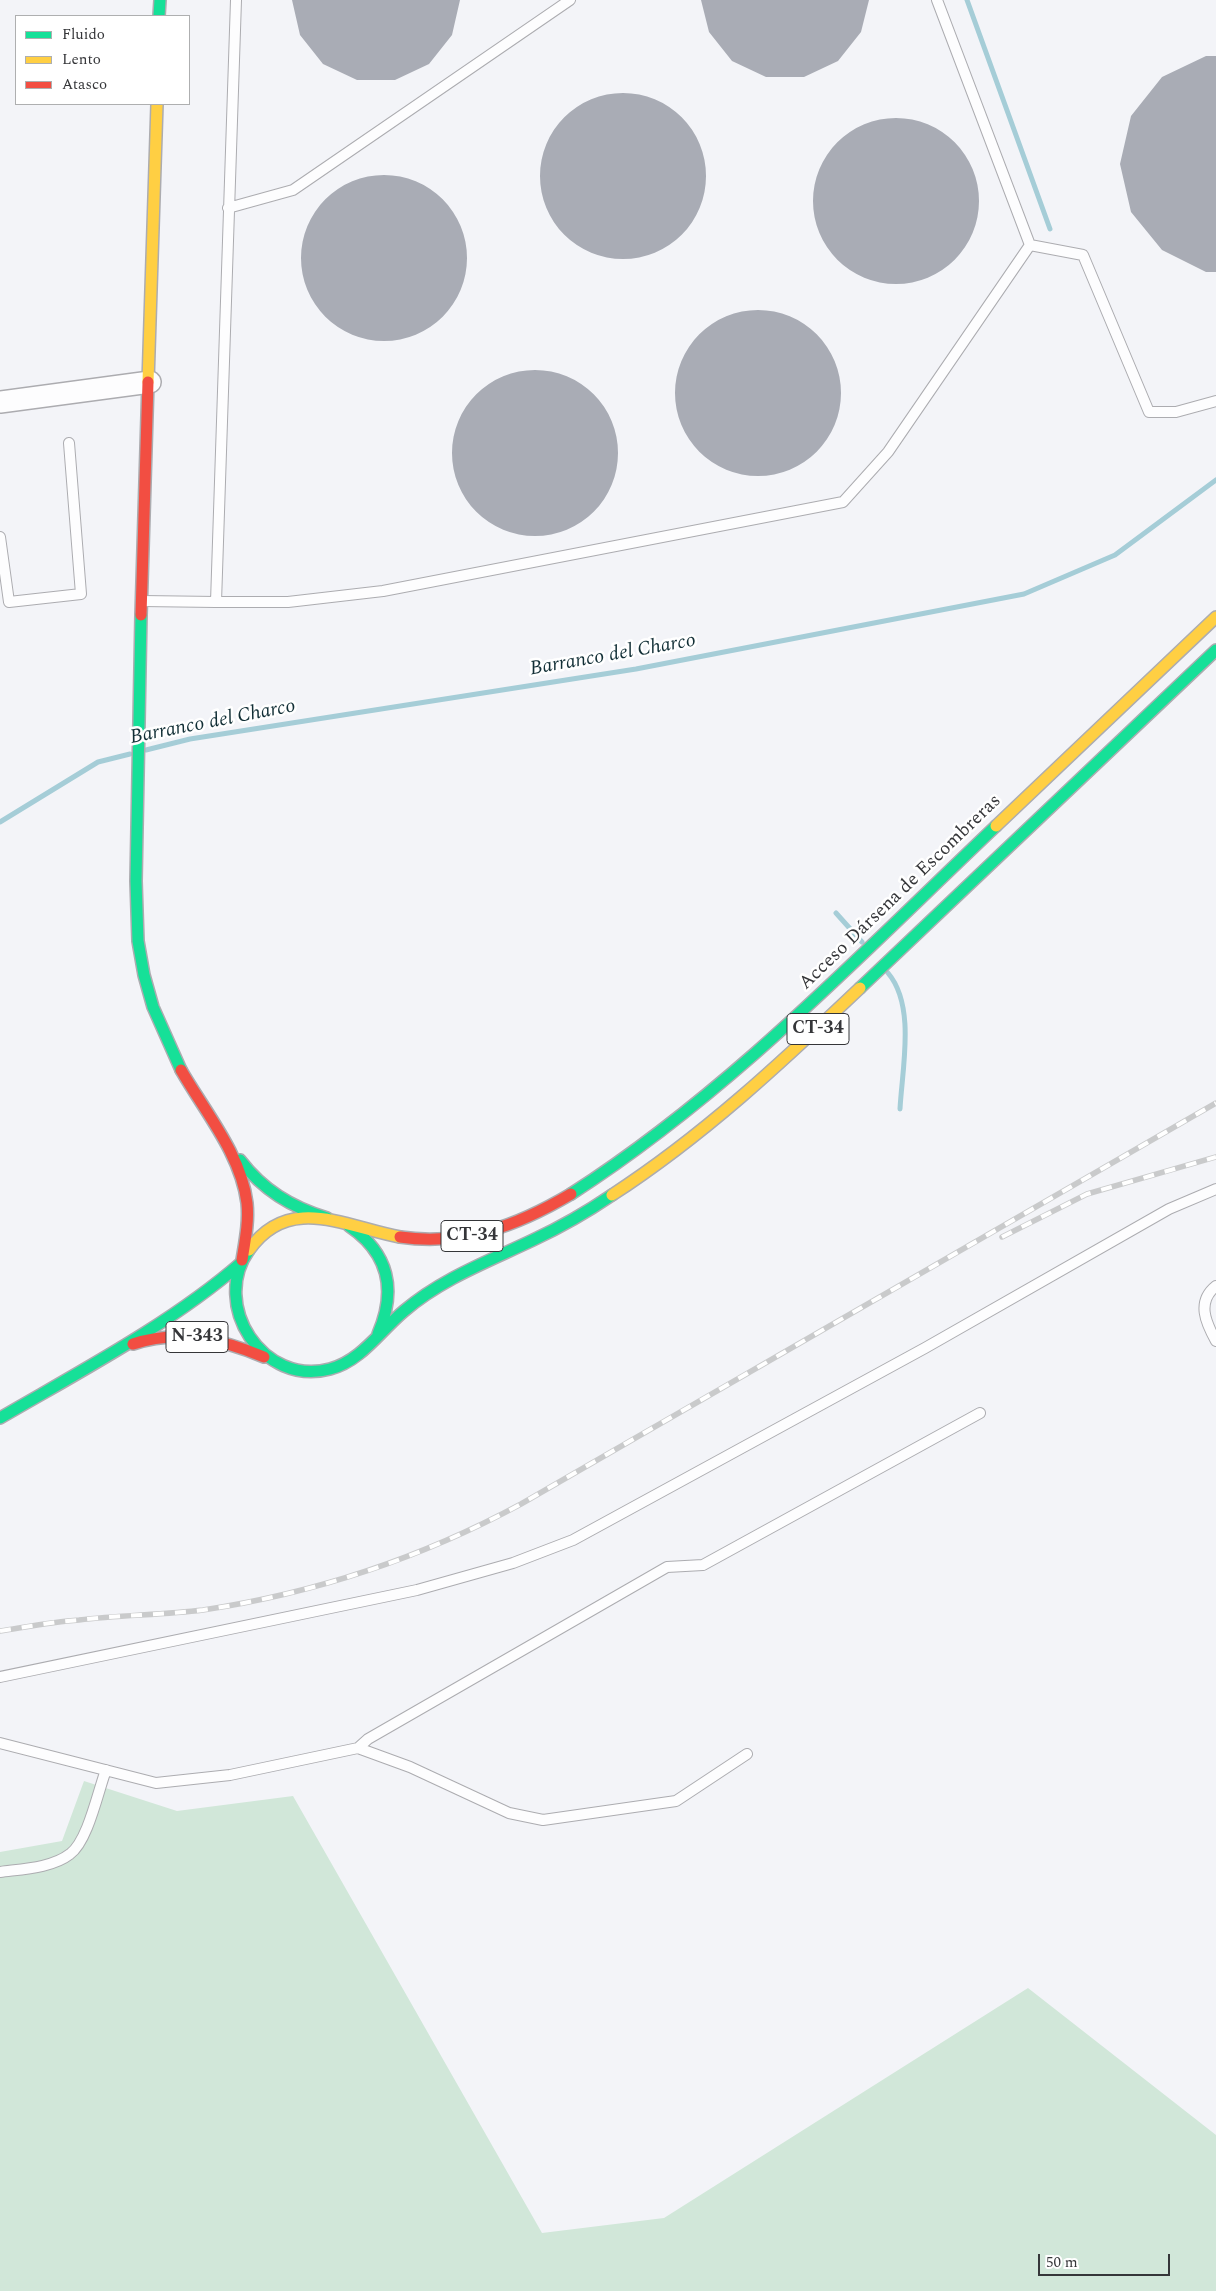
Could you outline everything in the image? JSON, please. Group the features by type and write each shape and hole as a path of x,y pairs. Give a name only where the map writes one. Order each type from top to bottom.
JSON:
{"main road":[{"path":"160,0 160,15"},
{"path":"157,105 150,382 141,601 138,942 152,1006 182,1072 219,1130 244,1166 271,1193 307,1212 330,1219"},
{"name":"Acceso Dársena de Escombreras","path":"1216,617 772,1039 683,1117 621,1163 525,1220 485,1234 464,1238 420,1240 398,1237 330,1219 298,1218 275,1226 256,1241 242,1261 234,1285 234,1297 239,1322 252,1343 262,1354 278,1364 310,1371 331,1369 352,1360 372,1344 405,1310 428,1293 475,1268 536,1240 634,1182 698,1135 795,1050 1216,650"},
{"path":"219,1130 239,1169 248,1199 248,1229 242,1261"},
{"name":"Acceso Dársena de Escombreras","path":"342,1223 369,1242 386,1272 389,1296 387,1310 384,1323 372,1344"},
{"name":"N-343","path":"0,1418 113,1352 218,1283 242,1261"},
{"name":"N-343","path":"113,1352 138,1342 162,1337 202,1338 236,1345 278,1364"}],"street":[{"path":"0,402 150,382"}],"lane":[{"path":"216,602 236,0"},
{"path":"228,208 293,190 570,0"},
{"path":"937,0 1030,245"},
{"path":"1030,245 1083,255 1149,412 1176,412 1216,401"},
{"path":"141,601 288,602 383,591 843,502 888,452 1030,245"},
{"path":"0,537 9,602 81,594 69,443"},
{"path":"0,1677 417,1590 513,1564 574,1540 925,1348 1169,1209 1216,1189"},
{"path":"1216,1286 1209,1292 1203,1311 1205,1321 1216,1341"},
{"path":"0,1743 156,1783 230,1775 358,1748 368,1739 667,1567 703,1565 980,1413"},
{"path":"358,1748 410,1767 509,1813 543,1820 676,1800 747,1754"},
{"path":"0,1872 46,1865 71,1854 82,1839 106,1770"}],"green space":[{"path":"84,1781 177,1811 293,1796 542,2233 664,2218 1028,1988 1216,2135 1216,2291 0,2291 0,1852 62,1841"}],"building":[{"path":"292,0 460,0 452,35 429,64 395,80 357,80 323,64 300,35"},
{"path":"701,0 869,0 861,32 838,61 804,77 766,77 732,61 709,32"},
{"path":"1206,56 1216,56 1216,272 1206,272 1162,250 1131,212 1120,164 1131,116 1162,77"},
{"path":"631,93 655,99 682,117 700,144 705,160 705,192 700,208 682,235 669,245 647,256 615,259 591,253 570,240 559,229 543,200 540,168 546,144 559,123 570,112 599,96"},
{"path":"904,118 928,124 955,142 973,169 978,185 978,217 973,233 955,260 942,270 920,281 888,284 864,278 843,265 832,254 816,225 813,193 819,169 832,148 843,137 872,121"},
{"path":"392,175 416,181 443,199 461,226 466,242 466,274 461,290 443,317 430,327 408,338 376,341 352,335 331,322 320,311 304,282 301,250 307,226 320,205 331,194 360,178"},
{"path":"766,310 790,316 817,334 835,361 840,377 840,409 835,425 817,452 804,462 782,473 750,476 726,470 705,457 694,446 678,417 675,385 681,361 694,340 705,329 734,313"},
{"path":"543,370 567,376 594,394 612,421 618,453 612,485 594,512 581,522 559,533 527,536 503,530 482,517 471,506 455,477 452,445 458,421 471,400 482,389 511,373"}],"waterway":[{"path":"967,0 1050,229"},
{"name":"Barranco del Charco","path":"146,750 190,739 636,669 1024,594 1115,555 1216,480"},
{"name":"Barranco del Charco","path":"0,822 98,762 130,754"},
{"path":"836,913 862,942"},
{"path":"888,973 897,987 905,1020 900,1109"}],"railway":[{"path":"0,1631 69,1621 203,1610 245,1603 286,1594 367,1571 445,1541 521,1504 1216,1103"},
{"path":"1002,1237 1087,1194 1216,1157"}],"traffic: fast":[{"path":"159,15 160,0"},
{"path":"141,615 136,881 138,941 144,975 153,1007 181,1070"},
{"path":"860,988 1216,650"},
{"path":"571,1194 685,1112 739,1067 844,972 996,826"},
{"path":"240,1160 268,1189 301,1209 327,1218"},
{"path":"249,1250 239,1272 236,1294 240,1317 250,1337 265,1354 284,1366 306,1371 330,1369 341,1365 361,1352 404,1311 434,1289 466,1271 554,1230 612,1195"},
{"path":"349,1226 373,1248 381,1260 386,1274 387,1302 378,1334"},
{"path":"0,1418 124,1346 185,1306 241,1263"}],"traffic: slow":[{"path":"148,382 157,105"},
{"path":"996,826 1216,617"},
{"path":"612,1195 646,1172 710,1123 860,988"},
{"path":"249,1250 265,1233 282,1223 300,1218 319,1218 400,1237"}],"traffic: jam":[{"path":"141,615 148,382"},
{"path":"181,1070 221,1134 238,1167 247,1203 246,1232 242,1260"},
{"path":"400,1237 446,1239 489,1231 530,1215 571,1194"},
{"path":"133,1344 166,1337 199,1338 232,1345 264,1357"}]}
